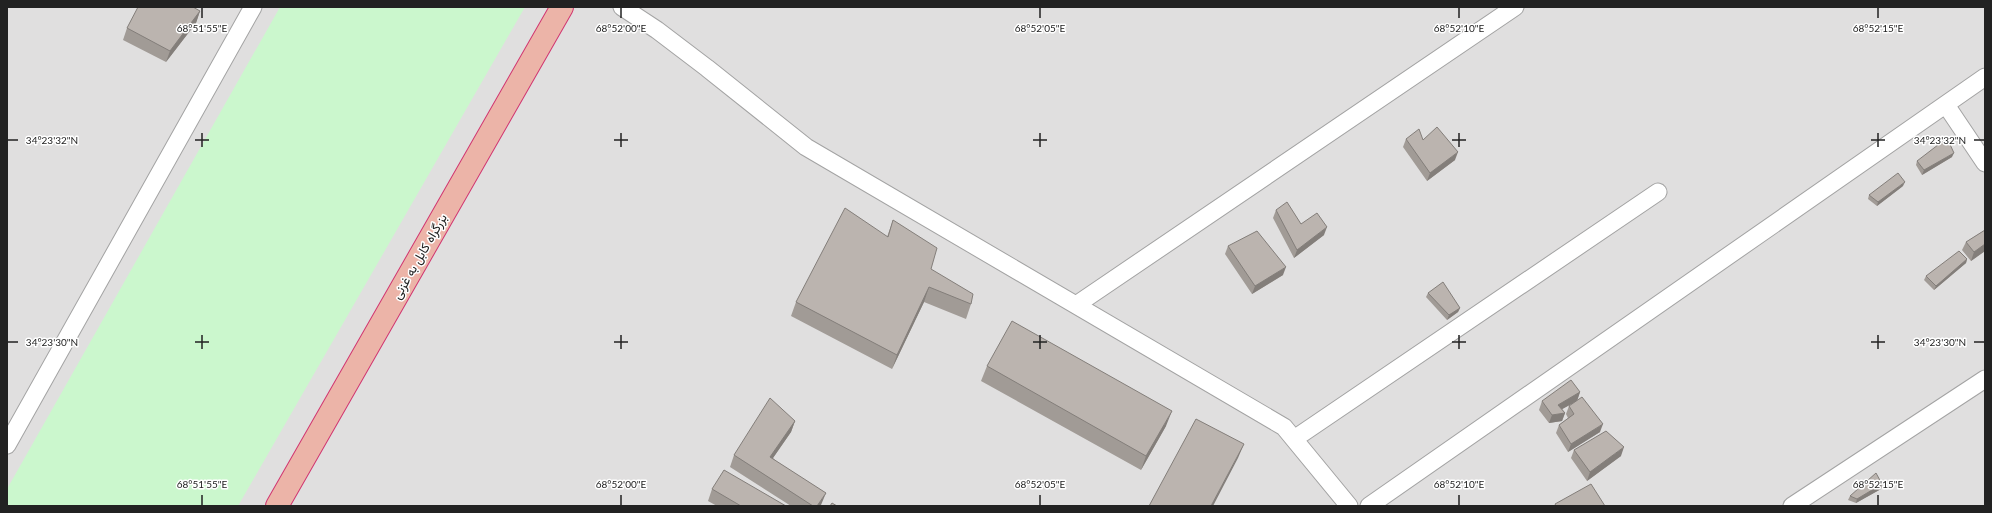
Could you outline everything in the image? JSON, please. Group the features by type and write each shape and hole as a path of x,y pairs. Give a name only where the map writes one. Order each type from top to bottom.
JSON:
{"highway":[{"name":"بزرگراه کابل به غزنی","path":"277,506 562,7"}],"street":[{"path":"7,445 12,426 253,7"},
{"path":"622,7 669,40 806,147 1284,427 1349,506"},
{"path":"1076,305 1516,7"},
{"path":"1369,506 1985,78"},
{"path":"1946,105 1985,163"},
{"path":"1294,439 1658,192"},
{"path":"1792,506 1985,379"}],"shaded area":[{"path":"7,7 1985,7 1985,506 7,506"}],"green space":[{"path":"280,7 525,7 238,506 7,506 7,489"}],"building":[{"path":"138,7 193,7 200,11 170,51 127,28"},
{"path":"1437,127 1458,152 1430,173 1406,139 1419,129 1423,140"},
{"path":"1947,138 1954,153 1924,170 1917,161"},
{"path":"1898,173 1905,182 1878,202 1869,195"},
{"path":"1287,202 1301,224 1317,213 1327,227 1297,250 1276,210"},
{"path":"845,208 888,237 893,220 937,248 931,269 973,294 971,304 929,287 897,355 796,302"},
{"path":"1985,230 1985,244 1974,252 1966,242"},
{"path":"1257,231 1286,267 1255,286 1228,246"},
{"path":"1959,251 1967,259 1936,286 1926,276"},
{"path":"1443,282 1460,308 1449,315 1428,293"},
{"path":"1012,321 1172,411 1146,456 987,366"},
{"path":"1571,380 1580,392 1558,405 1565,413 1552,415 1542,401"},
{"path":"1582,397 1603,424 1571,444 1559,425 1574,414 1569,406"},
{"path":"770,398 795,421 770,457 826,493 817,506 813,506 734,455"},
{"path":"1196,419 1244,444 1211,506 1149,506"},
{"path":"1606,431 1624,447 1590,472 1574,450"},
{"path":"724,470 786,506 741,506 712,489"},
{"path":"1876,473 1882,484 1857,499 1850,496"},
{"path":"1591,484 1605,506 1556,506 1555,504"},
{"path":"832,503 837,506 830,506"}]}
